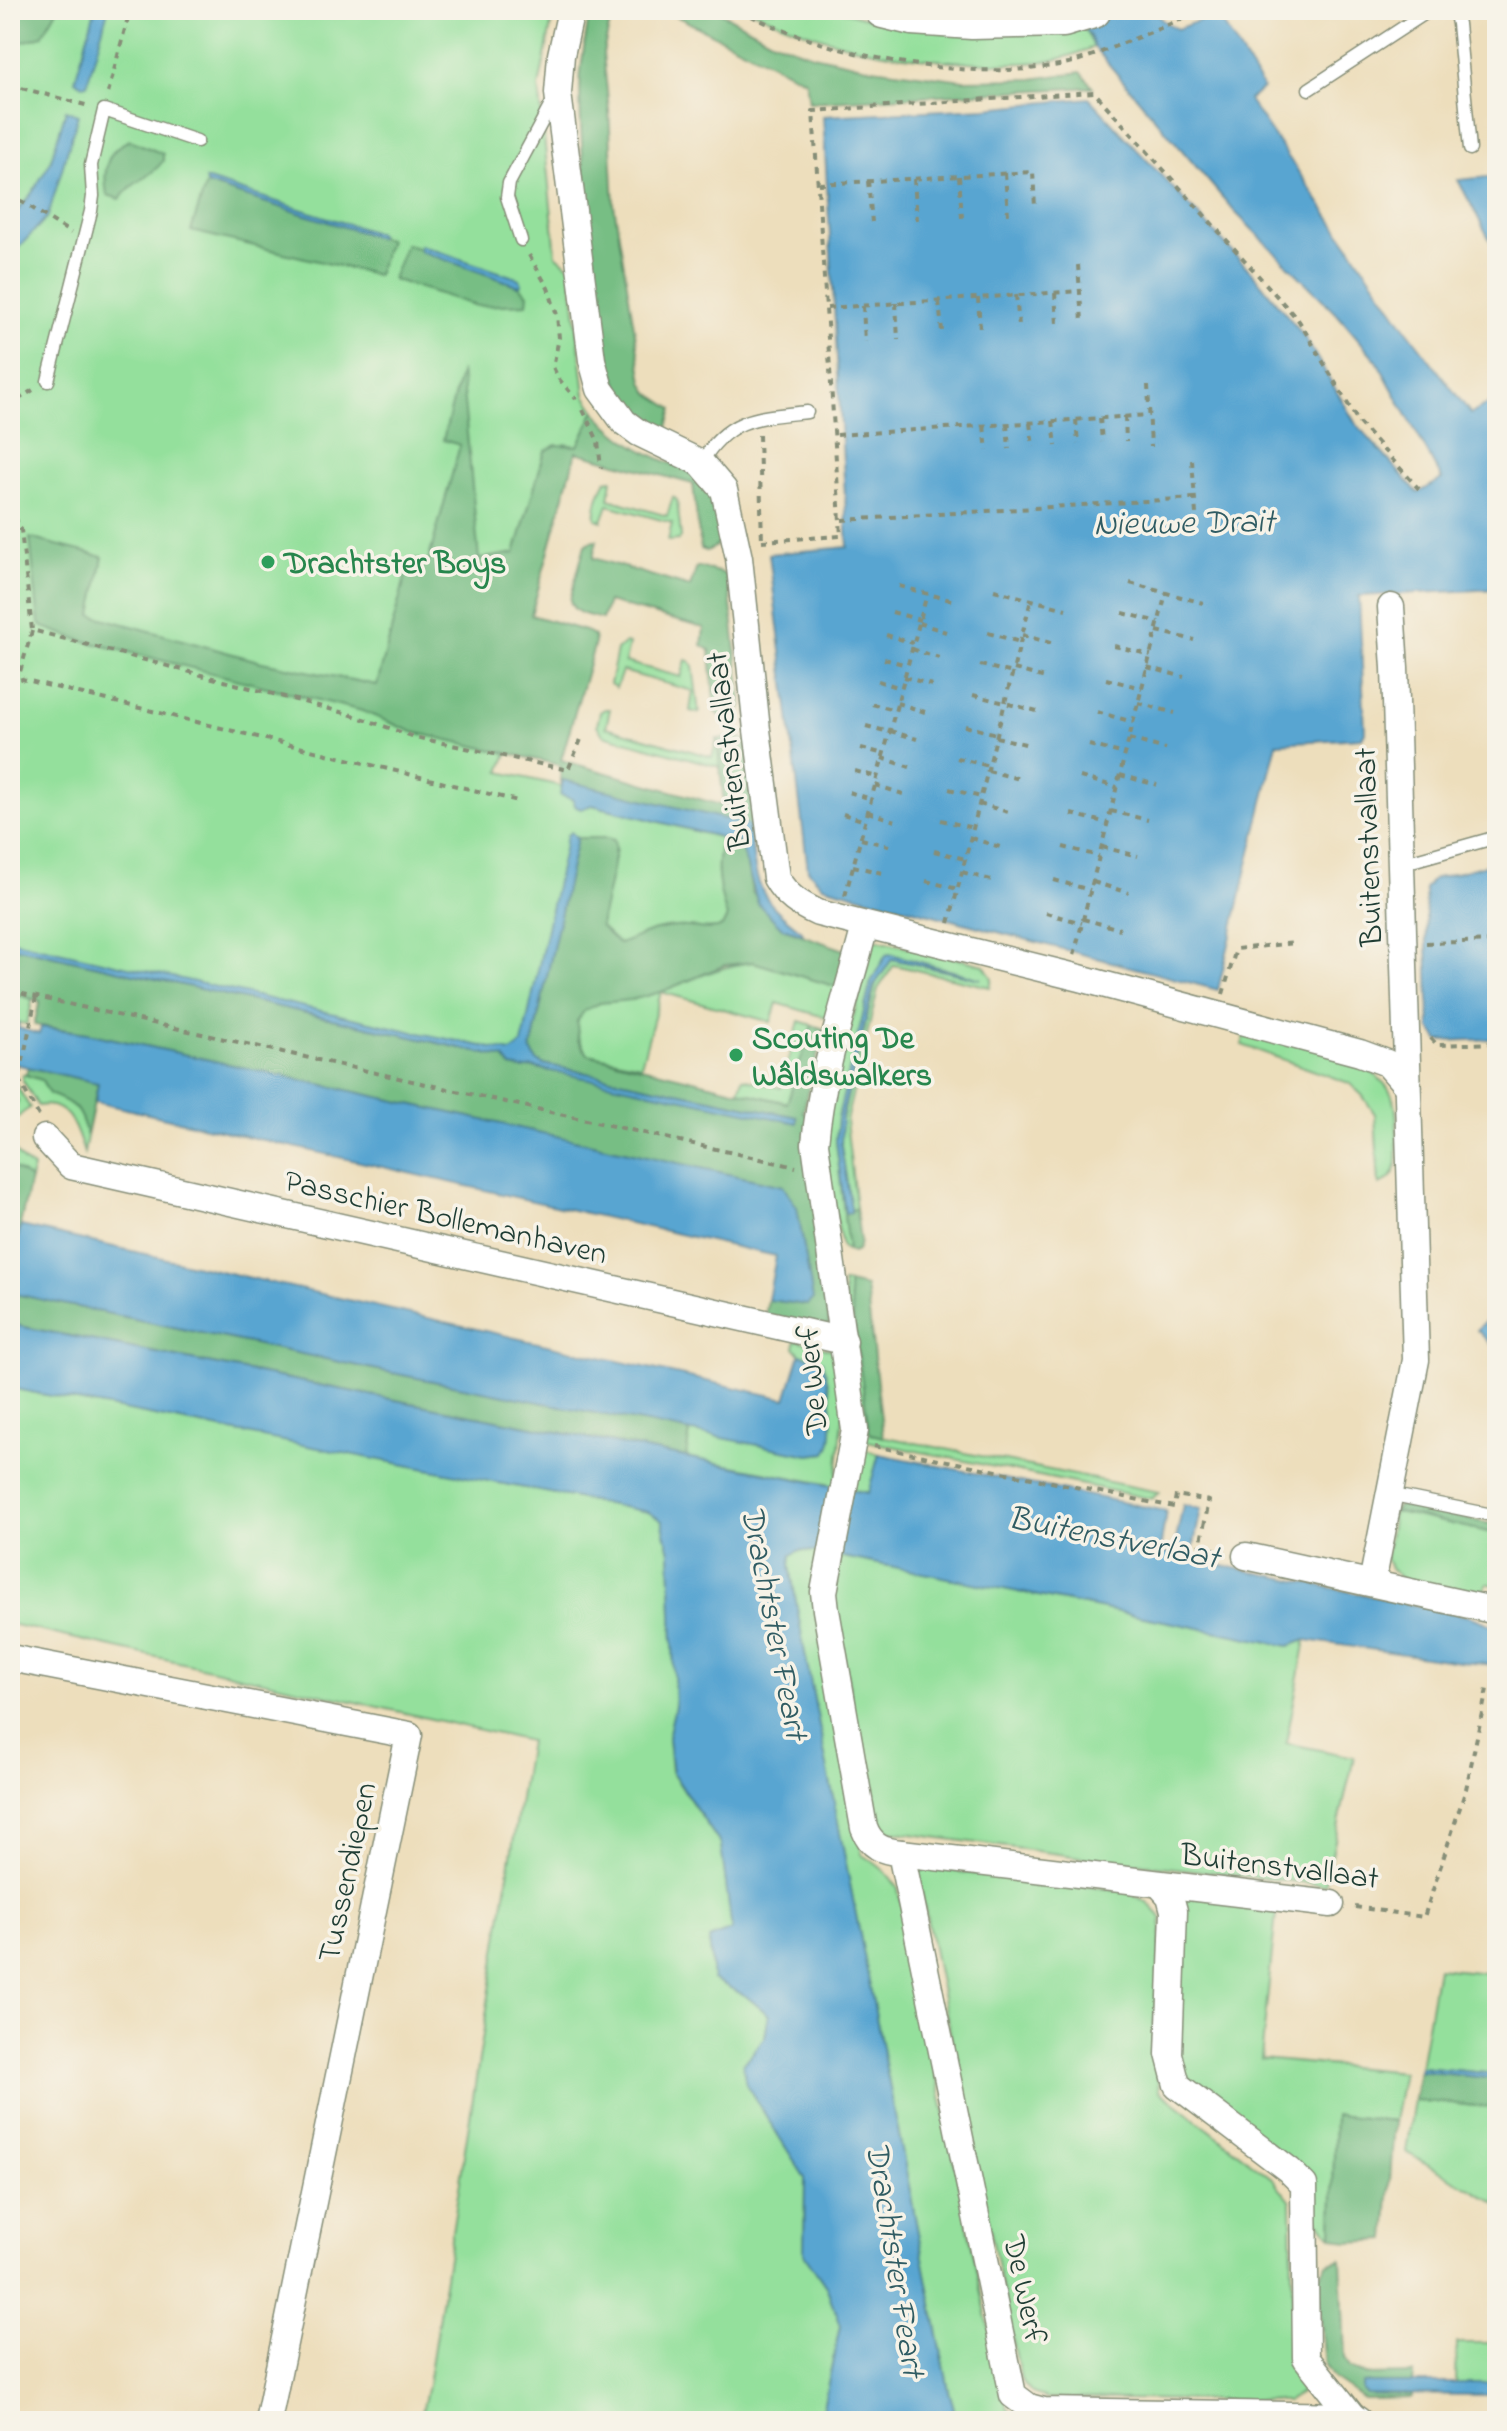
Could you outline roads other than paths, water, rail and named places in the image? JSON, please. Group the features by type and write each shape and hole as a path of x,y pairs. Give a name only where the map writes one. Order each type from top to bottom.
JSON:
{"street":[{"name":"Buitenstvallaat","path":"571,10 561,55 558,93 592,360 600,389 614,411 631,428 701,463 724,490 739,558 776,878 784,892 798,904 818,913 1080,978 1360,1053 1387,1063 1407,1086"},
{"path":"883,10 912,17 972,21 1078,14"},
{"name":"Buitenstvallaat","path":"1372,1583 1416,1360 1391,607"},
{"name":"De Werf","path":"865,926 818,1117 815,1144 855,1430 824,1592 864,1828 873,1845 888,1852 1160,1885"},
{"name":"Passchier Bollemanhaven","path":"45,1138 71,1166 844,1341"},
{"path":"1246,1556 1497,1611"},
{"name":"Tussendiepen","path":"10,1658 409,1735 268,2421"},
{"name":"De Werf","path":"901,1853 1013,2395 1029,2407 1044,2411 1356,2418"},
{"name":"Buitenstvallaat","path":"1160,1885 1331,1904"},
{"name":"Buitenstvallaat","path":"1160,1885 1170,1896 1174,1911 1169,2054 1177,2085 1289,2170 1304,2185 1306,2358 1356,2418"}],"lane":[{"path":"1309,89 1430,10"},
{"path":"1455,10 1470,149"},
{"path":"521,240 507,197 509,183 558,93"},
{"path":"48,381 91,211 91,165 104,110 197,141"},
{"path":"701,463 711,446 725,432 759,417 807,412"},
{"path":"1401,864 1497,837"},
{"path":"1389,1494 1497,1516"}],"water":[{"path":"95,10 108,10 87,84 82,85 75,80"},
{"name":"Nieuwe Drait","path":"1070,10 1155,10 1162,20 1177,29 1217,14 1263,88 1249,100 1407,330 1471,414 1497,399 1497,589 1359,596 1365,732 1362,738 1277,743 1218,990 823,886 808,870 769,554 848,547 823,116 986,108 1089,98 1254,275 1304,336 1356,424 1418,493 1442,479 1377,361 1337,314 1234,211 1094,47 1090,36"},
{"path":"66,110 78,115 48,216 10,257 10,220 32,193 50,163"},
{"path":"1497,176 1497,253 1458,180"},
{"path":"205,179 379,234 379,238 206,184"},
{"path":"419,245 520,279 522,284 519,286 420,251"},
{"path":"563,780 746,824 750,827 757,876 766,898 803,934 782,928 758,904 740,842 592,805 581,809 572,799 560,795"},
{"path":"571,832 577,838 531,1050 536,1060 543,1064 797,1117 797,1123 532,1067 511,1067 504,1058 10,946 10,940 511,1052 522,1044 567,835"},
{"path":"1497,862 1497,1039 1439,1041 1430,1028 1425,889 1433,879"},
{"path":"886,955 981,979 892,959 874,986 842,1116 841,1146 851,1208 851,1212 845,1213 836,1141 838,1117 871,982"},
{"path":"10,1022 19,1022 18,1028 39,1034 41,1027 87,1033 783,1186 797,1207 813,1299 807,1305 768,1300 776,1256 95,1102 98,1083 10,1063"},
{"path":"21,1226 786,1399 800,1354 822,1361 832,1408 830,1445 826,1453 809,1455 407,1376 10,1293 10,1243 16,1244"},
{"path":"1497,1309 1497,1338 1491,1344 1477,1330"},
{"path":"10,1313 19,1326 868,1493 879,1454 1166,1511 1160,1551 1173,1555 1183,1505 1201,1509 1191,1559 1472,1617 1497,1627 1497,1665 1306,1640 1289,1646 818,1552 800,1550 791,1555 790,1566 803,1643 957,2421 820,2421 840,2326 827,2288 804,2254 805,2178 746,2084 743,2065 765,2037 769,2015 746,1996 713,1979 709,1939 732,1930 721,1845 672,1772 668,1738 675,1706 670,1552 662,1521 648,1512 10,1388"},
{"path":"1420,2067 1497,2074 1497,2079 1419,2071"},
{"path":"1362,2383 1497,2383 1497,2395 1366,2394 1362,2391"}],"place":[{"name":"Drachtster Boys","path":"268,562"},
{"name":"Scouting De Wâldswalkers","path":"736,1055"}],"water label":[{"name":"Buitenstverlaat","path":"1114,1536"},
{"name":"Drachtster Feart","path":"776,1622"},
{"name":"Drachtster Feart","path":"897,2259"}]}
